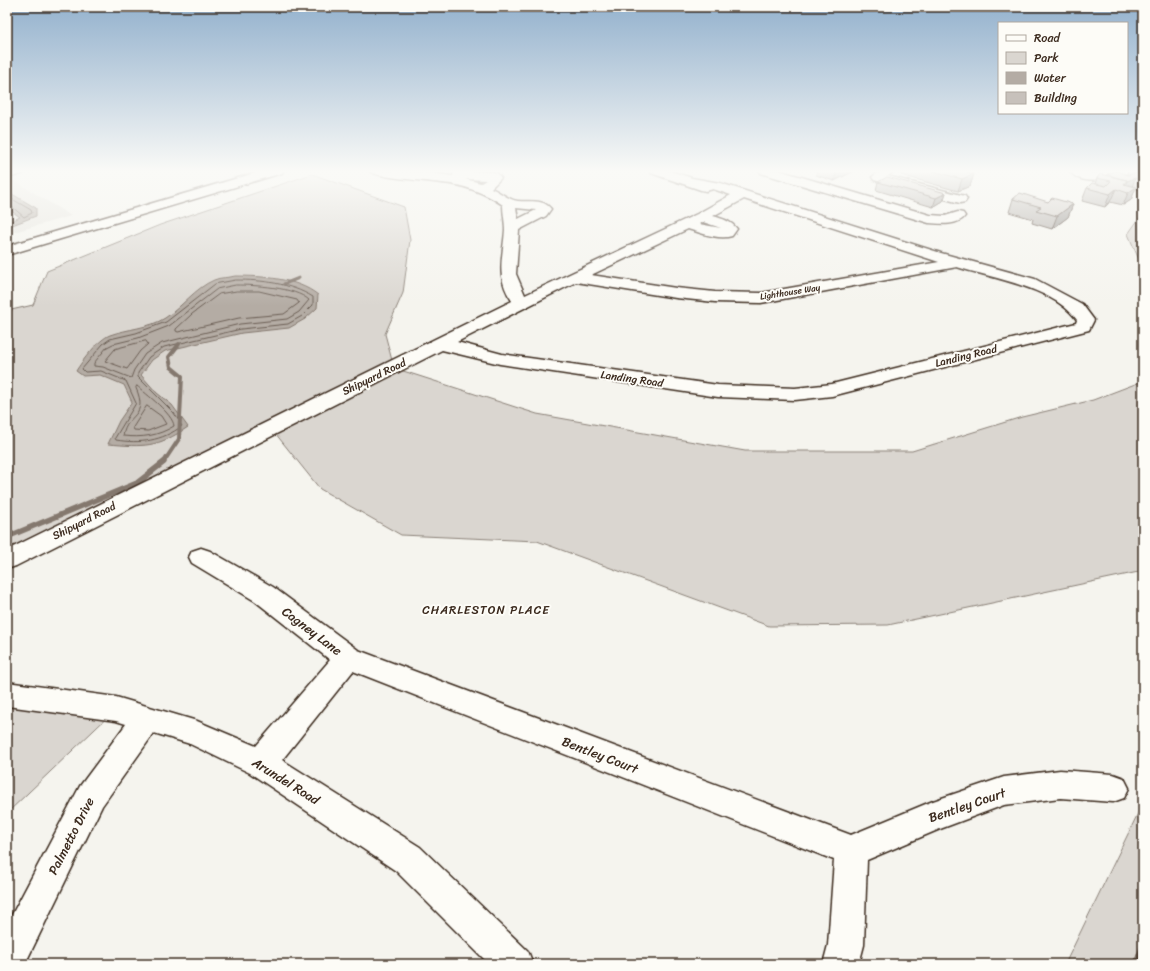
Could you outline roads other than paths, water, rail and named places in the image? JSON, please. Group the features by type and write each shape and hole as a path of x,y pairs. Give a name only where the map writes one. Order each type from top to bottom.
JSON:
{"main road":[{"path":"7,238 85,215"},
{"path":"7,251 126,215"},
{"path":"510,215 512,228 508,274 501,282 500,289 502,294 508,300 522,303"},
{"path":"512,228 537,215"},
{"name":"Shipyard Road","path":"7,560 574,277 704,215"},
{"name":"Landing Road","path":"440,344 500,359 594,369 718,391 795,394 832,390 1083,326 1086,320 1076,307 1048,291 1031,288 1004,276 959,264 870,236 832,228 821,224 819,219 807,215"},
{"path":"918,215 929,219 946,220 958,216"},
{"name":"Lighthouse Way","path":"574,277 603,280 610,285 626,289 663,294 676,293 715,297 761,298 855,281 875,281 930,271 942,265 959,264"},
{"name":"Cagney Lane","path":"201,557 264,594 348,658 261,763"},
{"name":"Bentley Court","path":"348,658 851,851 933,816 1004,791 1060,784 1113,788"},
{"name":"Arundel Road","path":"7,694 116,709 197,734 261,763 408,859 516,964"},
{"name":"Palmetto Drive","path":"7,961 91,796 147,719"},
{"path":"841,964 846,945 851,851"}],"water":[{"path":"18,215 36,215 7,227 7,223 20,217"},
{"path":"235,276 279,279 300,285 310,289 318,295 317,308 305,319 289,328 242,333 165,351 152,360 141,375 157,393 172,405 188,427 167,439 150,444 131,446 108,444 119,421 132,402 124,385 100,375 83,376 76,371 82,362 106,337 159,321 171,314 207,283 216,279"}],"waterway":[{"path":"284,284 299,278"},
{"path":"163,463 179,439 182,376 171,367 169,357 179,344"},
{"path":"7,537 137,483 163,463"},
{"path":"1137,964 1143,949"}],"district":[{"name":"CHARLESTON PLACE","path":"486,610"}]}
